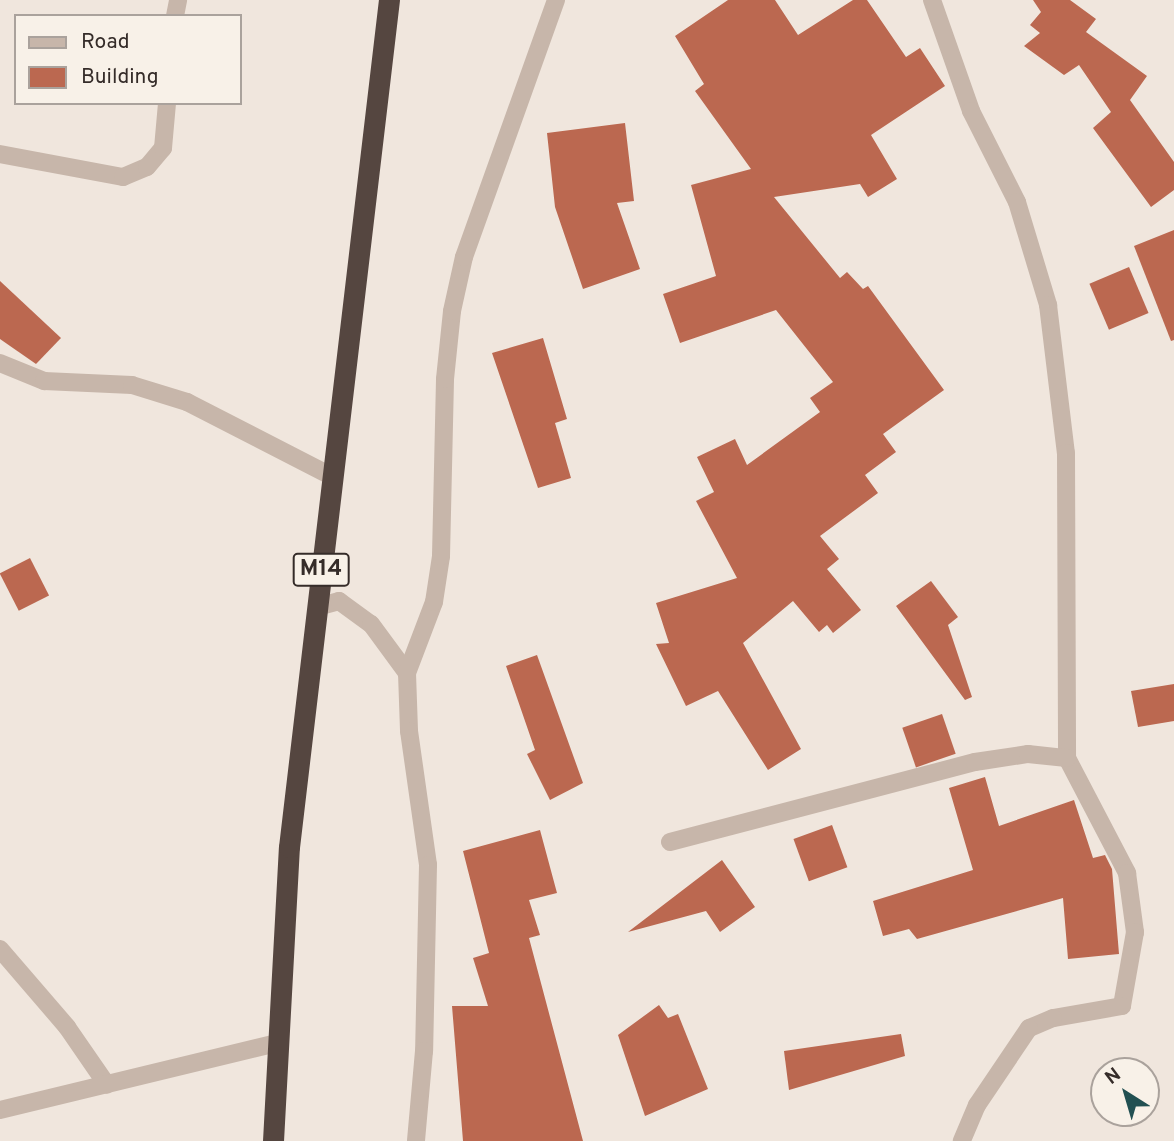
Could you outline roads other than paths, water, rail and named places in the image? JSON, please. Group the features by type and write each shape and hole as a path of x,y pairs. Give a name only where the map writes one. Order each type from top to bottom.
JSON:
{"highway":[{"name":"M14","path":"273,1141 289,847 389,0"}],"street":[{"path":"416,1141 424,1051 428,865 409,731 407,673 434,602 441,555 445,379 452,311 464,257 556,0"},
{"path":"932,0 971,111 1017,202 1048,305 1066,453 1067,758 1127,873 1135,932 1122,1006 1053,1018 1030,1028 977,1105 962,1141"},
{"path":"0,154 123,177 147,167 163,148 167,105"},
{"path":"0,363 44,381 132,385 187,402 331,476"},
{"path":"317,607 339,601 371,624 407,673"},
{"path":"670,842 975,762 1028,754 1067,758"},
{"path":"0,950 67,1027 107,1085"},
{"path":"0,1110 278,1043"}]}
